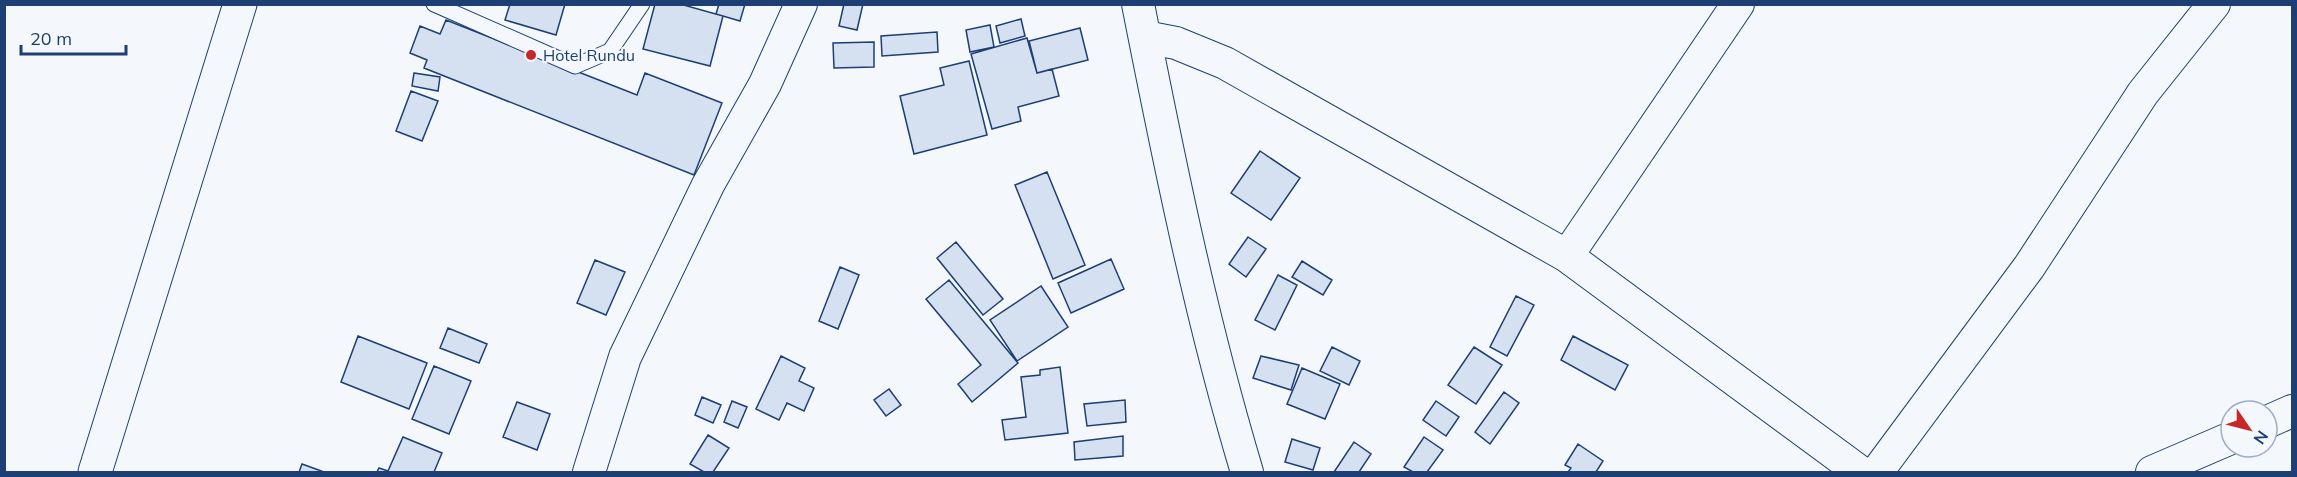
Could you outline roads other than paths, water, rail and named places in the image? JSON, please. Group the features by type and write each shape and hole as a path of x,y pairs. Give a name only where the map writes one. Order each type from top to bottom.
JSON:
{"highway":[{"path":"95,472 240,4"}],"street":[{"path":"588,472 625,357 708,185 765,84 801,4"},
{"path":"1138,4 1185,232 1232,425 1246,472"},
{"path":"1567,255 1738,4"},
{"path":"1877,472 2029,267 2143,93 2214,4"},
{"path":"1144,37 1176,43 1225,63 1567,255 1860,472"},
{"path":"2152,472 2219,443"}],"lane":[{"path":"434,4 575,66 610,51 642,4"}],"place":[{"name":"Hotel Rundu","path":"531,55"}]}
